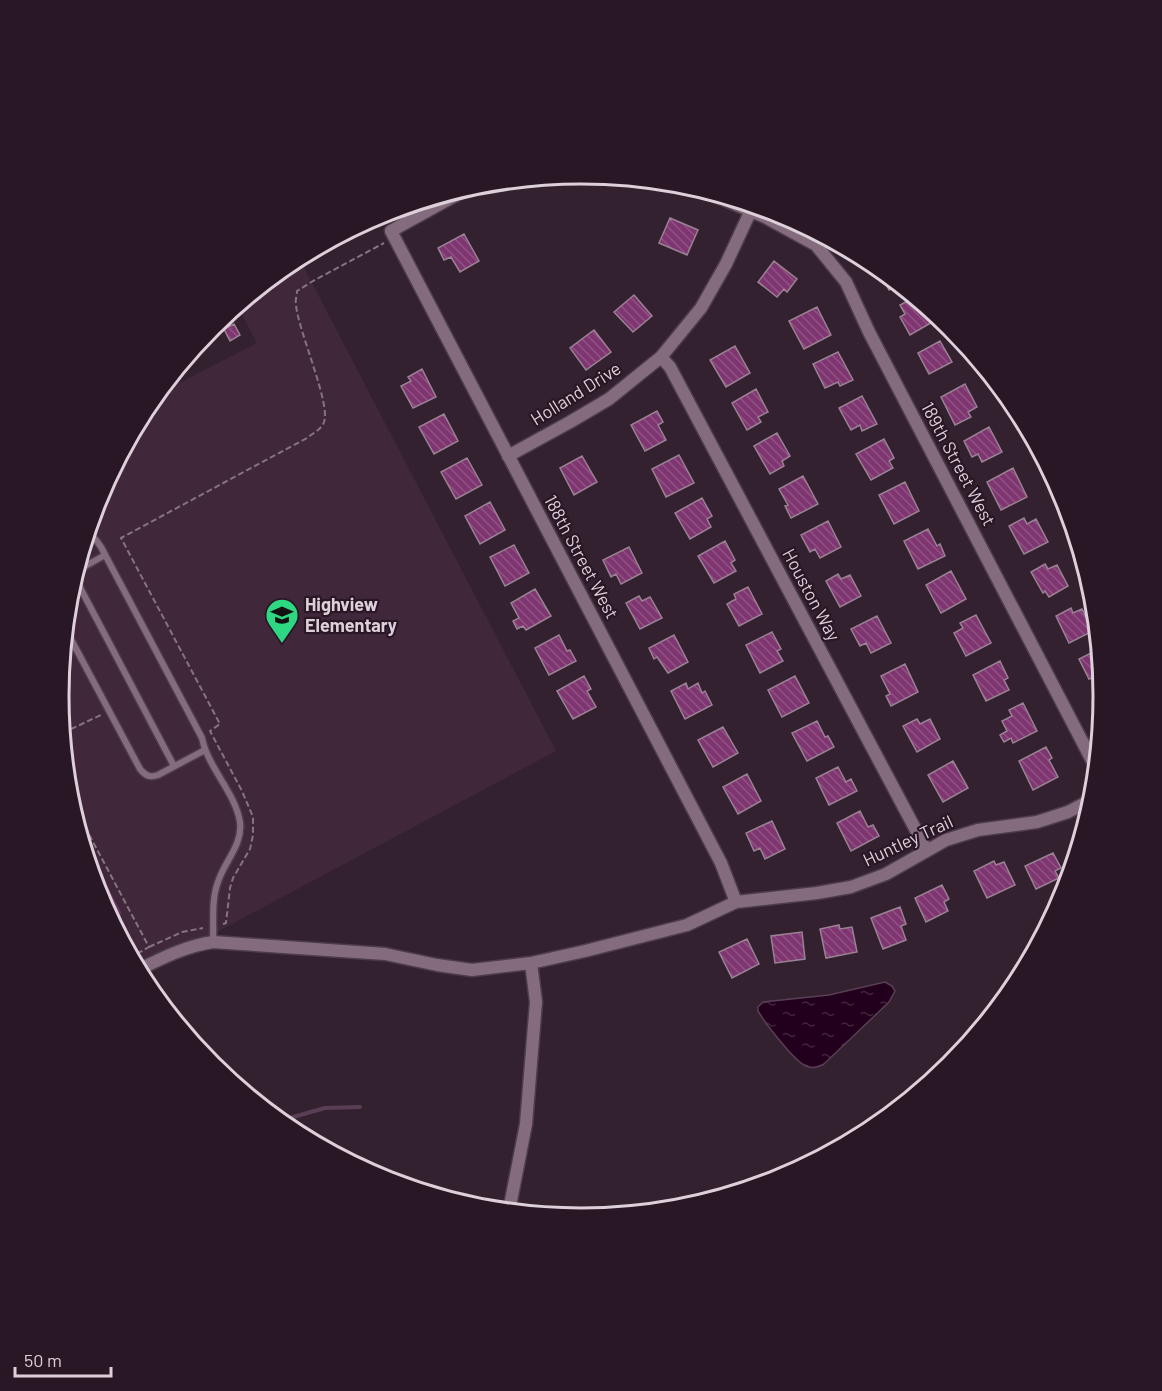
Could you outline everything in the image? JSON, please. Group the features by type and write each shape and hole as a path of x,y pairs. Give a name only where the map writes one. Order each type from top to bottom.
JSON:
{"street":[{"path":"393,234 448,201"},
{"name":"Holland Drive","path":"508,456 609,399 661,357 701,308 726,264 750,212"},
{"name":"189th Street West","path":"769,219 816,245 846,282 869,332 1090,756"},
{"name":"188th Street West","path":"393,234 721,863 736,902"},
{"name":"Houston Way","path":"661,357 670,367 927,851"},
{"name":"Huntley Trail","path":"147,966 167,956 213,942 385,954 472,970 531,963 687,925 736,902 817,893 851,886 886,874 946,840 978,830 1037,822 1081,805"},
{"path":"511,1202 526,1124 536,1002 531,963"}],"lane":[{"path":"94,538 202,738 205,750 237,811 240,835 215,891 213,942"},
{"path":"85,567 105,555"},
{"path":"81,587 174,766"},
{"path":"72,641 145,775 151,777 205,750"}],"path":[{"path":"139,953 182,932 226,923 230,888 250,849 253,817 210,731 220,724 121,538 320,429 325,421 324,402 295,303 297,291 393,234"},
{"path":"70,729 109,711"},
{"path":"87,830 149,947"}],"shaded area":[{"name":"Highview Elementary","path":"303,266 556,751 148,969 122,922 108,891 86,828 73,762 70,729 70,662 73,629 86,563 96,531 122,469 155,411 174,386 257,343 241,313 269,289"},
{"path":"104,880 121,912 120,918"}],"water":[{"path":"885,982 895,991 889,1002 824,1064 815,1067 801,1063 773,1033 758,1011 758,1007 763,1002 829,995"}],"building":[{"path":"670,218 698,230 687,255 659,243"},
{"path":"464,234 479,261 460,272 451,257 444,260 438,248"},
{"path":"774,261 797,279 787,292 784,289 777,297 758,282"},
{"path":"634,295 652,316 633,332 614,312"},
{"path":"907,301 932,323 910,335 900,317 905,314 900,305"},
{"path":"817,307 831,335 804,349 789,321"},
{"path":"234,324 240,335 230,341 224,329"},
{"path":"594,330 611,352 586,370 570,348"},
{"path":"940,341 952,362 929,374 918,353"},
{"path":"735,346 750,373 726,387 710,360"},
{"path":"838,352 853,380 840,386 838,382 825,388 813,364"},
{"path":"422,369 436,397 413,408 401,386 411,381 408,377"},
{"path":"965,384 977,407 968,412 971,417 955,425 941,397"},
{"path":"756,389 768,412 758,417 761,422 747,430 732,403"},
{"path":"862,396 877,424 862,431 860,425 851,430 839,408"},
{"path":"657,411 663,422 658,425 666,440 645,451 631,425"},
{"path":"444,414 458,441 434,454 419,427"},
{"path":"989,427 1002,452 982,462 978,454 972,457 964,441"},
{"path":"777,433 790,456 782,461 784,466 770,474 754,446"},
{"path":"884,439 894,458 889,461 893,468 871,480 856,454"},
{"path":"679,455 694,483 666,497 652,469"},
{"path":"582,456 597,482 574,495 560,468"},
{"path":"467,458 482,485 456,499 441,472"},
{"path":"1013,468 1027,497 1001,510 987,482"},
{"path":"803,476 818,504 791,518 785,506 788,505 779,489"},
{"path":"905,482 919,511 894,524 879,495"},
{"path":"702,498 712,516 707,519 711,527 690,539 675,513"},
{"path":"490,502 505,530 480,544 465,516"},
{"path":"1024,518 1027,524 1036,519 1048,542 1024,554 1009,526"},
{"path":"828,521 841,547 820,558 815,549 810,552 801,535"},
{"path":"928,529 937,546 940,544 945,556 918,569 904,541"},
{"path":"725,541 735,560 731,563 736,571 714,583 698,556"},
{"path":"514,545 529,573 505,586 490,557"},
{"path":"629,547 642,573 621,584 616,574 611,577 603,560"},
{"path":"1045,564 1048,569 1057,565 1068,586 1049,597 1045,591 1043,593 1031,572"},
{"path":"951,571 966,599 941,613 926,585"},
{"path":"838,574 841,579 850,575 861,596 840,607 826,581"},
{"path":"748,587 762,614 739,626 727,604 736,599 734,594"},
{"path":"535,589 551,616 526,630 523,626 517,629 513,621 519,618 511,603"},
{"path":"639,596 642,601 650,597 662,618 640,629 626,603"},
{"path":"1071,608 1073,613 1082,609 1087,620 1089,633 1069,643 1056,616"},
{"path":"976,615 991,643 966,656 954,633 963,628 960,623"},
{"path":"877,616 891,643 871,653 866,643 860,646 851,629"},
{"path":"772,632 781,649 777,651 783,661 760,673 746,645"},
{"path":"559,635 567,651 570,650 576,661 549,675 535,648"},
{"path":"674,635 688,662 668,673 657,657 654,659 649,648"},
{"path":"1091,653 1092,679 1089,679 1079,659"},
{"path":"1000,661 1008,678 1004,680 1009,690 986,701 973,675"},
{"path":"905,664 918,692 891,706 886,696 890,694 881,676"},
{"path":"584,676 591,689 587,691 596,707 573,719 557,691"},
{"path":"795,676 809,703 782,717 768,690"},
{"path":"686,683 688,689 698,683 702,693 705,691 712,705 685,719 671,691"},
{"path":"1023,703 1037,731 1013,743 1011,738 1004,742 1000,735 1007,731 1002,721 1012,716 1009,710"},
{"path":"917,719 920,724 930,719 940,739 917,752 903,726"},
{"path":"817,721 825,737 828,736 834,747 807,761 792,733"},
{"path":"723,727 738,753 713,767 698,740"},
{"path":"1046,747 1052,758 1049,760 1058,777 1033,790 1019,761"},
{"path":"953,761 968,788 943,802 928,775"},
{"path":"838,767 846,782 851,779 857,791 829,805 816,778"},
{"path":"747,774 761,801 738,814 723,787"},
{"path":"860,811 868,827 873,825 879,836 851,851 837,823"},
{"path":"772,821 785,849 765,859 760,848 754,851 746,833"},
{"path":"1053,853 1061,868 1055,871 1059,878 1036,889 1025,866"},
{"path":"994,861 996,865 1004,862 1015,885 987,898 974,871"},
{"path":"942,885 949,899 944,902 948,911 926,922 915,898"},
{"path":"900,907 906,924 901,926 906,940 883,949 871,918"},
{"path":"839,925 840,929 852,927 857,952 826,958 820,929"},
{"path":"802,932 805,959 775,963 771,936"},
{"path":"747,939 759,964 732,978 719,952"}],"waterway":[{"path":"292,1117 325,1108 360,1107"}],"place":[{"name":"Highview Elementary","path":"282,644"}]}
